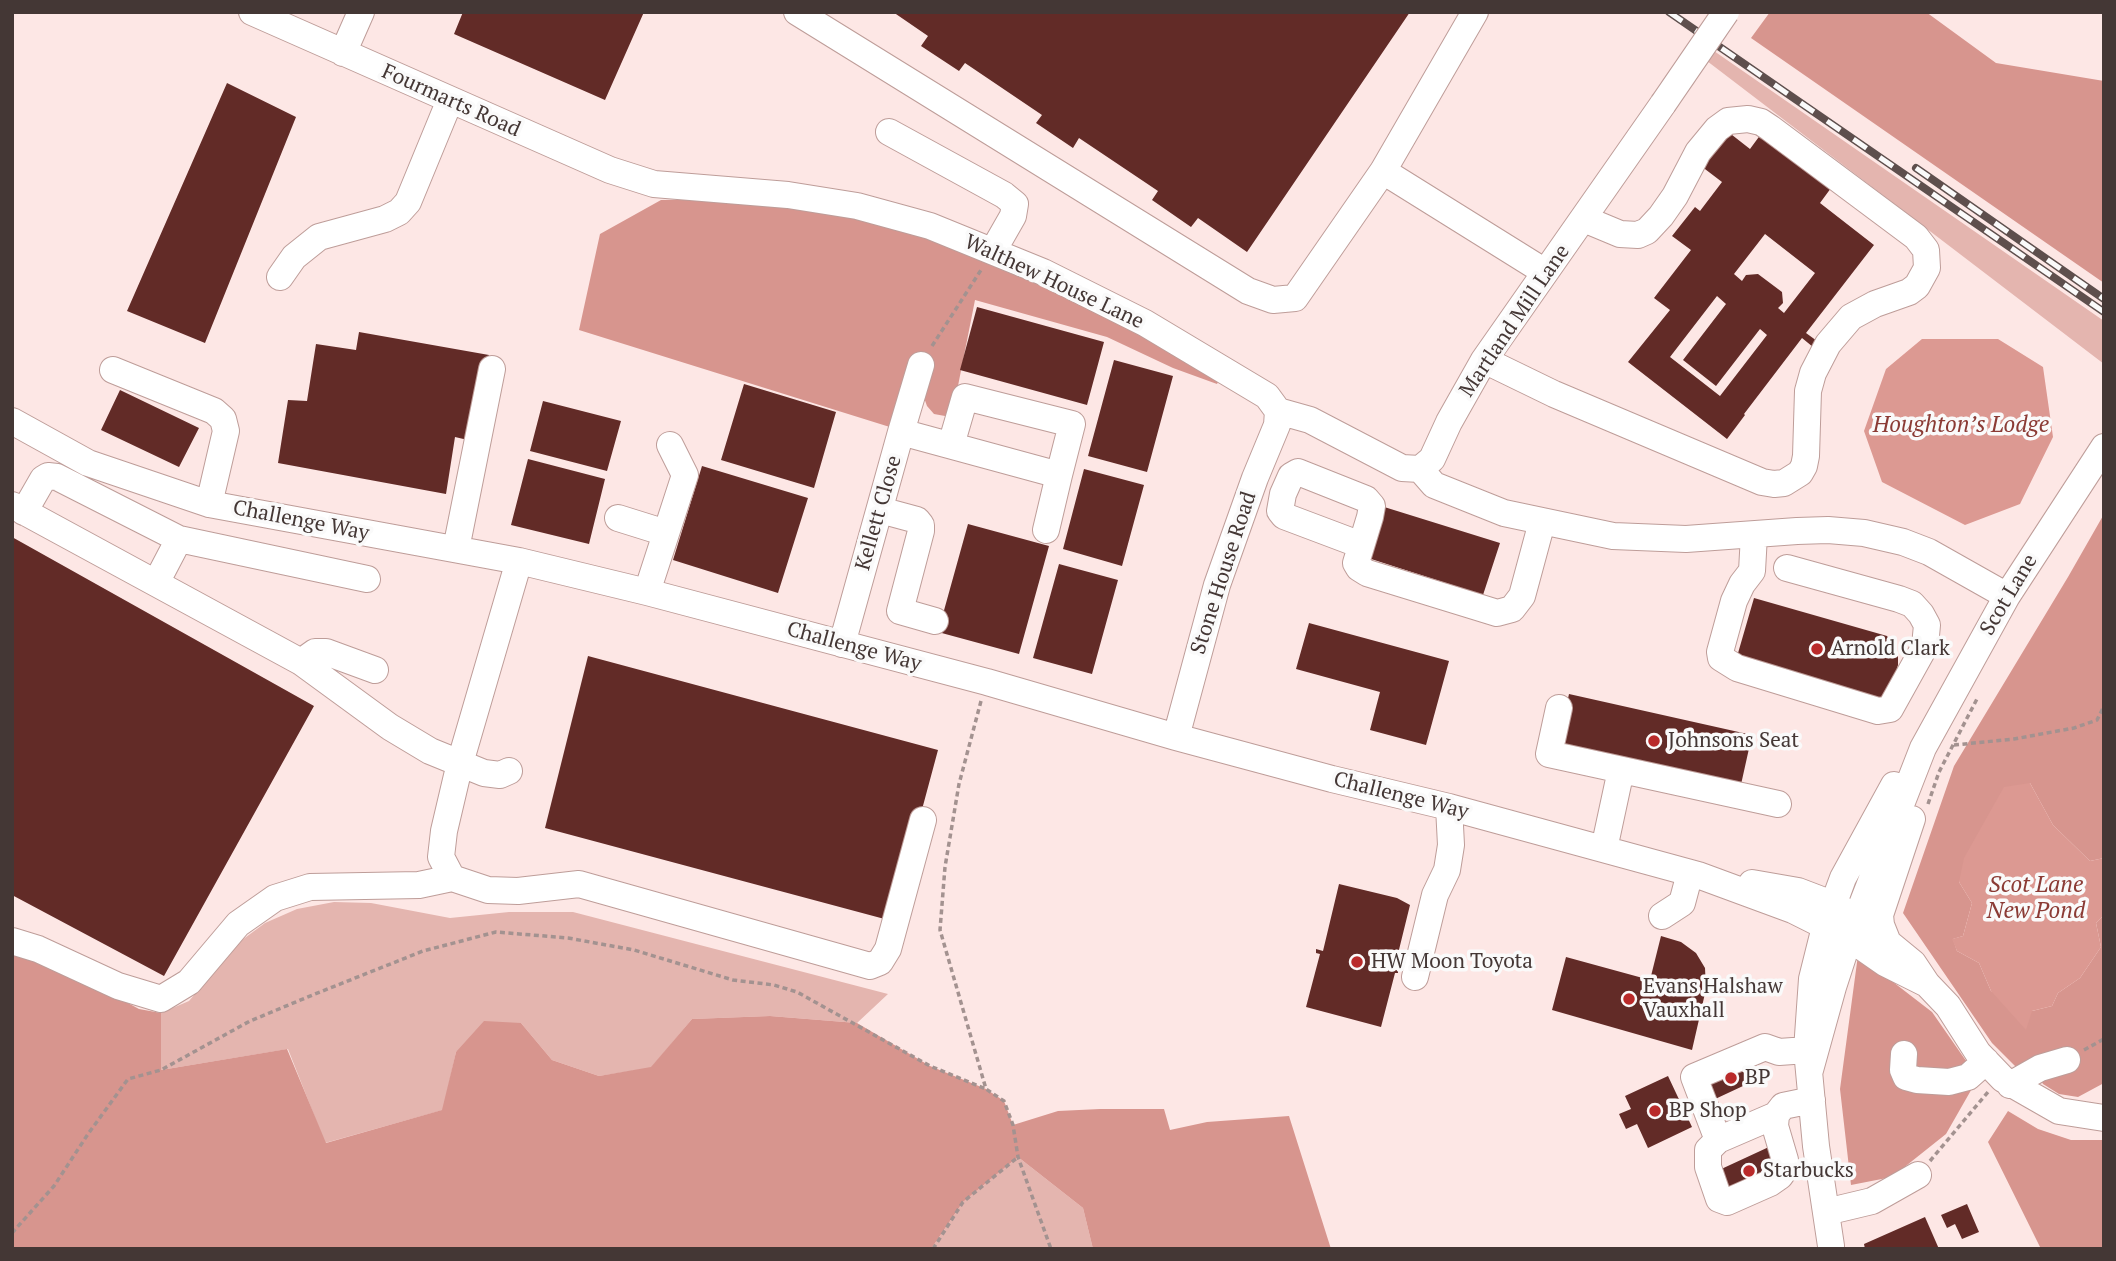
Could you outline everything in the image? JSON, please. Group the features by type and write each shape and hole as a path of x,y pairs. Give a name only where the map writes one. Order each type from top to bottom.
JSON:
{"street":[{"name":"Fourmarts Road","path":"252,12 610,170 654,184"},
{"path":"343,53 361,12"},
{"path":"797,12 1248,291 1273,300 1294,298 1382,172 1475,12"},
{"name":"Martland Mill Lane","path":"1420,469 1432,459 1449,422 1484,360 1726,12"},
{"path":"280,277 293,257 319,237 385,219 408,202 450,100"},
{"path":"1484,360 1565,399 1762,482 1784,483 1800,473 1804,466 1807,456 1808,391 1813,373 1828,344 1851,317 1875,303 1909,292 1917,286 1927,268 1926,250 1916,237 1770,128 1761,122 1748,119 1728,121 1717,129 1698,152 1675,196 1647,231 1638,235 1620,234 1584,219"},
{"path":"889,132 1004,195 1015,204 1013,216 993,251"},
{"path":"1382,172 1545,272"},
{"name":"Walthew House Lane","path":"654,184 788,195 857,206 930,226 1043,272 1145,323 1267,396 1278,411 1310,420 1402,468 1420,469"},
{"path":"901,432 921,365"},
{"path":"456,550 492,369"},
{"path":"113,370 214,411 223,419 226,431 209,504"},
{"path":"951,445 965,397 1072,424 1046,530"},
{"name":"Stone House Road","path":"1175,737 1217,585 1277,425 1278,411"},
{"name":"Challenge Way","path":"12,421 88,463 209,504 519,561 647,592 987,682 1175,737 1449,807 1694,874 1778,886 1829,915"},
{"name":"Kellett Close","path":"842,644 901,432 1059,475"},
{"path":"647,592 685,475 670,445"},
{"name":"Scot Lane","path":"1809,1060 1853,928 1923,748 2007,596 2104,447"},
{"path":"1420,469 1434,485 1504,513 1613,536 1686,539 1828,530 1864,533 1903,542 1953,564 2007,596"},
{"path":"367,579 179,540 57,477 48,476 18,508 301,662 390,727 429,751 484,773 500,775 509,771"},
{"path":"880,509 917,520 921,525 900,611 935,621"},
{"path":"618,518 666,533"},
{"path":"1361,545 1356,563 1367,573 1497,613 1511,609 1522,596 1542,522"},
{"path":"1754,535 1752,571 1734,601 1720,652 1721,658 1737,668 1878,711 1889,709 1925,646 1927,625 1922,614 1912,604 1899,599 1787,568"},
{"path":"156,583 179,540"},
{"path":"452,878 440,857 444,831 460,763 519,561"},
{"path":"301,662 315,652 326,652 375,670"},
{"path":"1559,708 1549,754 1778,804"},
{"path":"1887,940 1880,915 1915,810 1923,748"},
{"name":"Scot Lane","path":"1831,1248 1809,1060 1812,979 1829,915 1843,878 1888,793 1923,748"},
{"path":"1604,849 1621,770"},
{"path":"1415,977 1435,895 1447,870 1451,845 1449,807"},
{"path":"12,941 38,949 118,986 161,999 189,982 238,924 275,898 310,887 419,885 452,878 488,890 508,891 579,884 870,967 880,962 888,949 923,820"},
{"path":"1662,916 1682,903 1694,874"},
{"path":"1829,915 1853,928 1887,940 1913,962 1927,984 1948,1006 2000,1075 2059,1111 2104,1118"},
{"path":"1853,928 1885,963 1927,984"},
{"path":"1718,1140 1693,1077 1765,1047 1809,1060"},
{"path":"1904,1054 1903,1070 1906,1077 1949,1082 1968,1077 2040,1069 2067,1060"},
{"path":"1776,1115 1775,1126 1785,1169 1770,1183 1727,1202 1719,1199 1709,1167 1708,1150 1718,1140 1776,1115 1783,1106 1812,1100"},
{"path":"1826,1212 1872,1201 1918,1175"}],"path":[{"path":"921,365 993,251"},
{"path":"986,1089 940,930 945,867 959,784 987,682"},
{"path":"1926,810 1940,772 1983,687"},
{"path":"1955,745 2074,729 2097,720 2104,706"},
{"path":"12,1233 54,1186 128,1079 161,1070 250,1021 315,994 423,951 496,932 568,938 634,950 733,980 774,985 797,992 930,1066 986,1089 1004,1101 1013,1125 1018,1157 1051,1249"},
{"path":"1918,1175 1978,1107 2000,1075"},
{"path":"933,1249 964,1202 1018,1157"}],"shaded area":[{"path":"1770,12 1926,12 1996,63 2104,81 2104,283 1751,38"},
{"path":"1714,51 2104,321 2104,364 1707,61"},
{"path":"732,199 815,206 958,243 1221,376 1217,384 1173,368 1107,337 975,300 954,406 945,416 934,414 927,406 922,392 893,428 579,330 600,234 661,200"},
{"path":"2104,514 2104,858 2090,861 2053,825 2030,783 1959,882 1972,903 1963,936 1953,939 1957,951 1979,963 1991,991 2032,1011 2052,1006 2058,993 2080,978 2101,947 2096,923 2104,915 2104,1083 2078,1097 2059,1094 2043,1084 2038,1076 2021,1072 1992,1043 1903,913 1954,766"},
{"path":"334,902 371,903 450,918 509,912 573,912 888,994 857,1023 770,1016 692,1019 651,1068 599,1076 552,1060 521,1023 456,1052 443,1110 325,1143 288,1049 161,1070 161,1013 189,1001 238,943 265,923 297,909"},
{"path":"12,955 44,962 139,1009 161,1013 161,1070 287,1049 326,1143 442,1110 456,1052 484,1021 521,1023 552,1060 599,1076 651,1067 692,1019 770,1016 857,1023 930,1066 986,1089 1004,1101 1013,1125 1058,1111 1100,1109 1164,1109 1170,1130 1207,1122 1289,1116 1331,1249 1093,1249 1083,1208 1018,1157 963,1202 931,1249 12,1249"},
{"path":"1858,955 1932,1012 1978,1078 1946,1134 1892,1177 1851,1185 1840,1089"},
{"path":"2008,1111 2038,1129 2071,1140 2104,1140 2104,1249 2041,1249 1988,1142"},
{"path":"1018,1157 1083,1208 1093,1249 931,1249 963,1202"}],"water":[{"name":"Houghton’s Lodge","path":"1922,339 1998,339 2043,367 2053,437 2020,504 1965,525 1882,482 1864,431 1886,369"},
{"name":"Scot Lane New Pond","path":"2030,783 2053,825 2090,861 2104,858 2104,915 2096,923 2101,947 2080,978 2058,993 2052,1006 2032,1011 2026,1030 1991,991 1979,963 1957,951 1952,939 1963,936 1972,903 1959,882 1964,858 2004,787"}],"building":[{"path":"463,12 644,12 605,100 454,34"},
{"path":"893,12 1410,12 1247,252 1198,218 1191,227 1152,200 1158,191 1079,138 1073,148 1036,123 1042,115 965,63 959,71 921,46 928,36"},
{"path":"227,83 296,117 205,343 127,311"},
{"path":"1727,131 1750,149 1761,134 1831,188 1820,203 1874,245 1806,333 1817,341 1813,347 1802,338 1727,439 1628,362 1670,310 1654,298 1691,250 1672,236 1695,207 1700,211 1722,182 1701,166","holes":["1765,234 1815,273 1784,313 1778,308 1783,303 1782,292 1758,274 1746,275 1742,281 1734,274","1717,296 1726,304 1683,360 1716,386 1760,329 1767,335 1720,396 1670,357"]},
{"path":"977,307 1104,342 1087,405 960,370"},
{"path":"359,332 489,355 472,441 455,437 446,494 278,463 288,400 307,401 316,344 356,350"},
{"path":"1114,360 1173,376 1147,472 1088,456"},
{"path":"744,384 836,412 814,488 721,460"},
{"path":"120,390 199,428 179,467 101,430"},
{"path":"543,401 621,421 607,471 530,451"},
{"path":"528,459 605,479 589,544 511,525"},
{"path":"702,466 808,498 778,593 673,560"},
{"path":"1084,469 1144,485 1122,566 1063,549"},
{"path":"1381,506 1500,543 1483,595 1365,557"},
{"path":"968,524 1049,546 1019,654 938,632"},
{"path":"12,537 314,706 164,976 12,895"},
{"path":"1059,564 1118,580 1092,674 1033,658"},
{"name":"Arnold Clark","path":"1754,598 1887,636 1898,653 1898,665 1887,703 1736,660"},
{"path":"1309,623 1449,661 1426,745 1370,730 1380,692 1296,669"},
{"path":"588,656 938,750 892,921 545,828"},
{"name":"Johnsons Seat","path":"1569,694 1752,735 1740,789 1557,747"},
{"name":"HW Moon Toyota","path":"1339,884 1397,898 1410,905 1394,970 1398,970 1398,973 1395,973 1381,1027 1306,1007 1320,954 1316,953 1316,949 1323,951"},
{"name":"Evans Halshaw Vauxhall","path":"1661,936 1681,942 1696,953 1705,968 1706,989 1692,1050 1552,1010 1566,957 1650,980"},
{"name":"BP","path":"1748,1057 1758,1079 1713,1100 1703,1078"},
{"name":"BP Shop","path":"1668,1076 1692,1127 1648,1148 1637,1124 1626,1129 1619,1114 1631,1109 1625,1096"},
{"name":"Starbucks","path":"1771,1146 1782,1171 1728,1195 1717,1171"},
{"path":"1967,1204 1979,1232 1962,1239 1955,1224 1947,1228 1941,1215"},
{"path":"1925,1217 1939,1249 1865,1249 1864,1244"}],"railway":[{"path":"1669,12 2104,312"},
{"path":"1916,168 2104,299"}],"place":[{"name":"Arnold Clark","path":"1817,649"},
{"name":"Johnsons Seat","path":"1654,741"},
{"name":"HW Moon Toyota","path":"1357,962"},
{"name":"Evans Halshaw Vauxhall","path":"1629,999"},
{"name":"BP","path":"1731,1078"},
{"name":"BP Shop","path":"1655,1111"},
{"name":"Starbucks","path":"1749,1171"}]}
